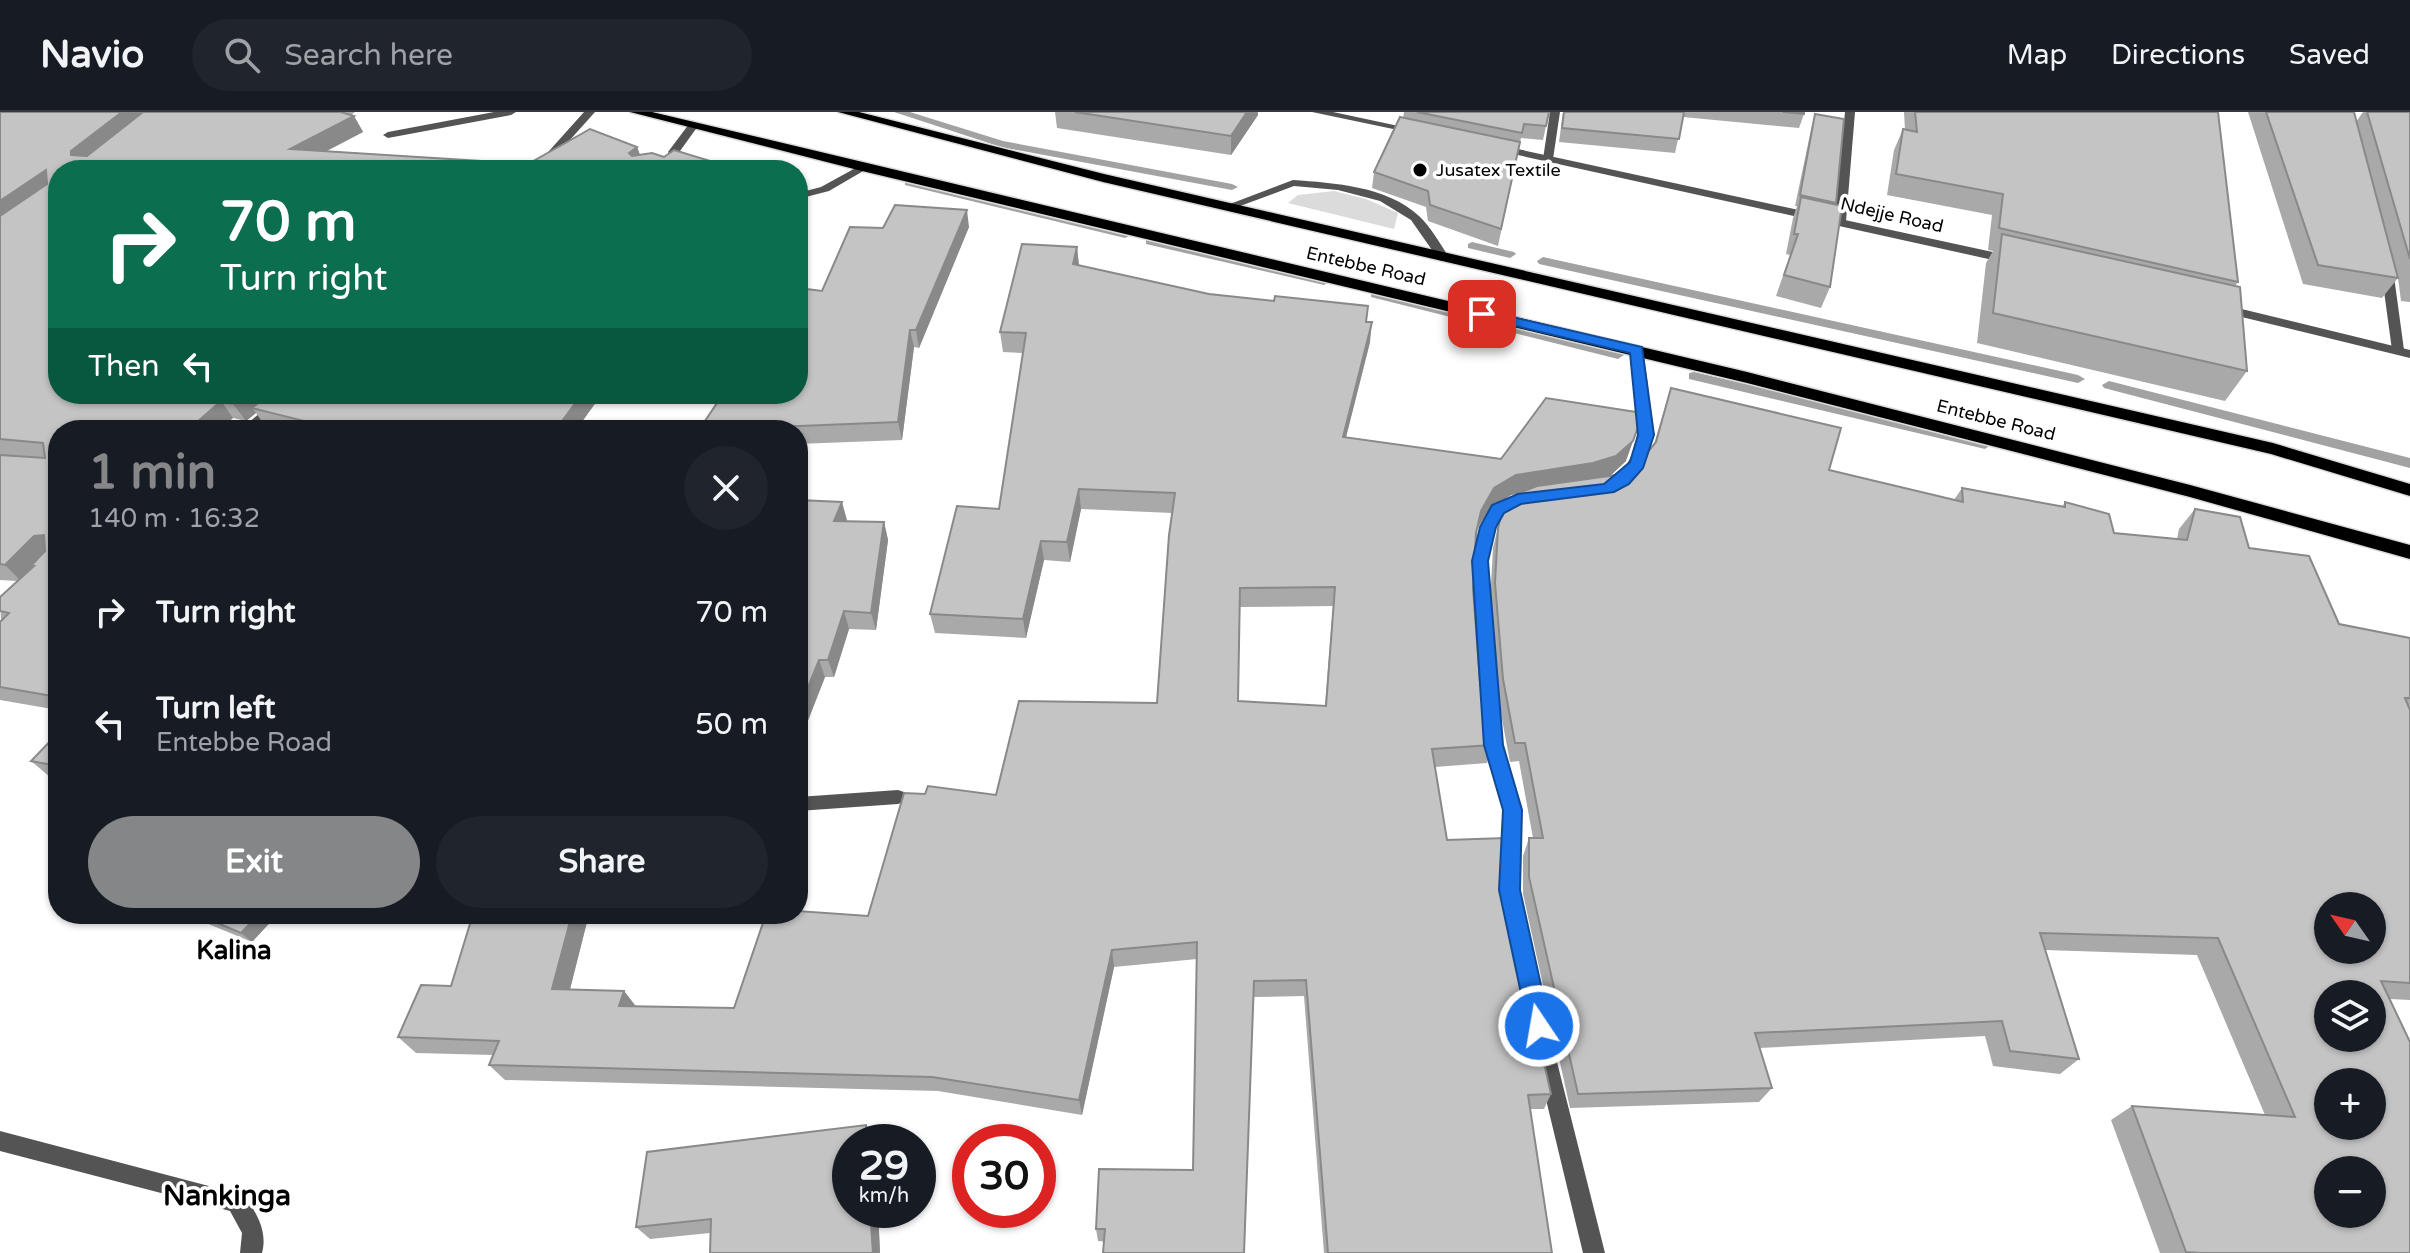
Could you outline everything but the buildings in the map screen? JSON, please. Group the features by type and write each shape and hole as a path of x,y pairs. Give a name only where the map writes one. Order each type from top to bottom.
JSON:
{"main road":[{"name":"Entebbe Road","path":"636,112 1637,351 2221,497 2410,552"},
{"name":"Entebbe Road","path":"844,112 1228,207 2273,449 2410,490"}],"street":[{"path":"388,135 511,112"},
{"path":"546,160 590,112"},
{"path":"1317,112 1435,135"},
{"path":"1548,159 1555,112"},
{"path":"1840,221 1850,112"},
{"path":"687,160 668,155 693,126"},
{"name":"Ndejje Road","path":"1492,147 2020,262"},
{"path":"808,193 825,189 861,168"},
{"path":"1228,207 1293,183 1338,187 1384,199 1415,218 1443,257"},
{"path":"2215,307 2404,352 2383,254"},
{"path":"1608,489 1623,480 1637,464 1646,435 1637,351"},
{"path":"259,420 278,404"},
{"path":"1543,496 1518,499 1498,509 1488,527 1480,561 1487,683 1493,745 1513,810 1510,890 1545,1054 1594,1253"},
{"path":"808,803 898,797"},
{"path":"0,1141 236,1202 249,1219 255,1246 251,1253"}],"shaded area":[{"path":"1334,191 1366,199 1398,213 1394,229 1288,203 1298,195"}],"waterway":[{"path":"899,112 1001,144 1232,187"},
{"path":"909,183 1125,235"},
{"path":"1150,242 1324,281"},
{"path":"1472,246 1510,254"},
{"path":"1543,261 2078,379"},
{"path":"1375,294 1618,355"},
{"path":"1694,376 1985,444"},
{"path":"2109,385 2410,463"}],"place":[{"name":"Jusatex Textile","path":"1420,170"}],"district":[{"name":"Kalina","path":"234,950"},
{"name":"Nankinga","path":"227,1195"}],"route":[{"path":"1482,314 1637,351 1646,435 1637,464 1623,480 1608,489 1518,499 1498,509 1488,527 1480,561 1493,745 1513,810 1510,890 1539,1026"}]}
